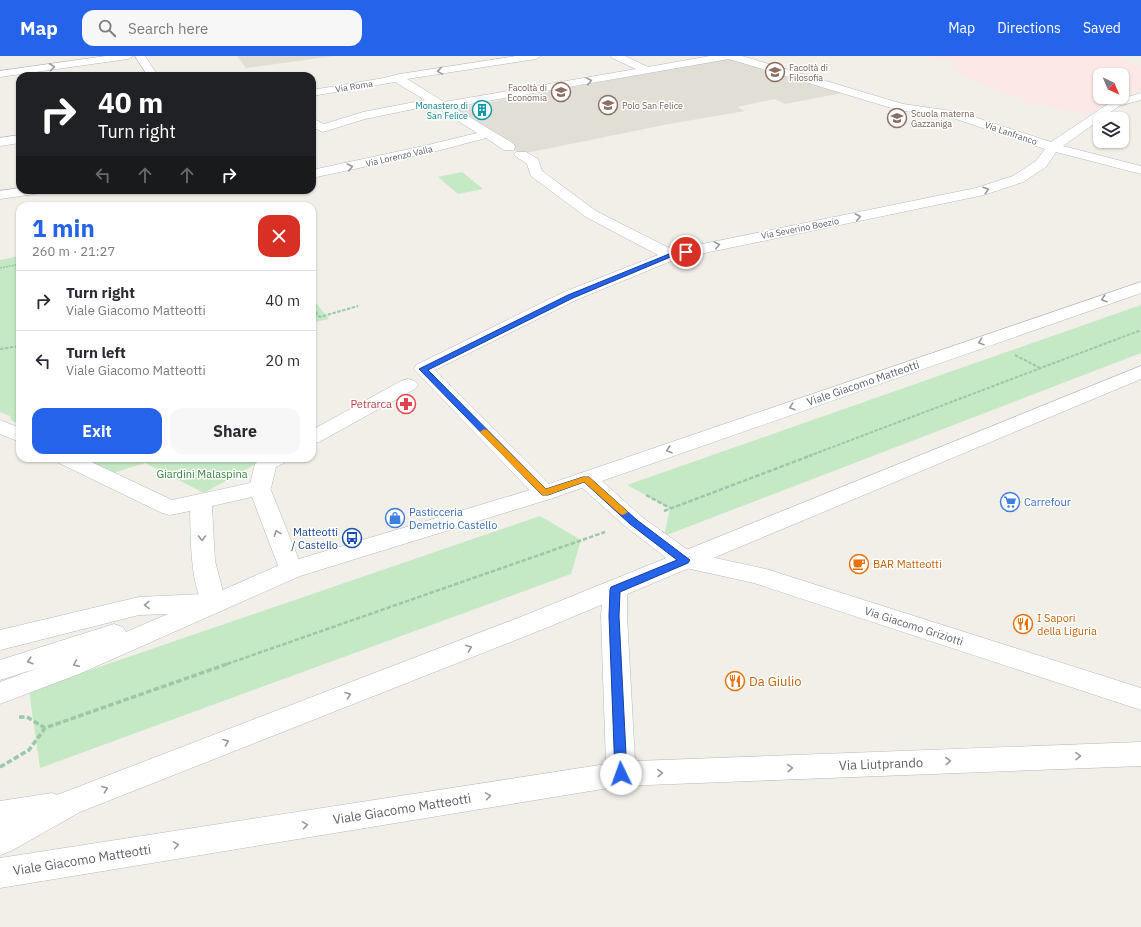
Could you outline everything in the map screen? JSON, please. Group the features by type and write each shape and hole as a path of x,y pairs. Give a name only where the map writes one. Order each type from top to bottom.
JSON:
{"street":[{"path":"0,74 128,56"},
{"path":"140,56 150,72"},
{"path":"466,56 478,65"},
{"name":"Via Roma","path":"316,92 536,56"},
{"path":"616,56 647,70"},
{"path":"316,124 323,128 364,116 730,56 857,93"},
{"path":"807,67 857,93"},
{"path":"396,78 533,162 536,173 592,214 671,255"},
{"name":"Via Lanfranco","path":"857,93 902,107 955,114 1053,147 1141,170"},
{"name":"Via Severino Boezio","path":"545,493 423,369 450,357 496,332 570,296 671,255 979,192 1018,180 1041,164 1053,147 1115,104 1141,96"},
{"name":"Via Lorenzo Valla","path":"316,173 429,149 486,134"},
{"path":"0,142 16,140"},
{"path":"0,196 16,193"},
{"name":"Viale Giacomo Matteotti","path":"0,693 70,667 291,570 545,493 1141,287"},
{"path":"0,840 69,803 615,590 1141,372"},
{"path":"316,436 408,385"},
{"path":"0,426 16,434"},
{"path":"74,462 170,508 260,488"},
{"path":"269,462 266,464 260,488 291,570"},
{"path":"586,479 634,522 685,560"},
{"path":"202,502 203,561 214,603"},
{"name":"Via Giacomo Griziotti","path":"685,560 757,575 1141,699"},
{"path":"615,590 614,616 621,774"},
{"name":"Viale Giacomo Matteotti","path":"0,640 139,606 214,603"},
{"name":"Viale Giacomo Matteotti","path":"0,670 214,603"},
{"name":"Via Liutprando","path":"621,774 1141,754"},
{"name":"Viale Giacomo Matteotti","path":"0,873 621,774"},
{"path":"0,814 69,803"}],"path":[{"path":"0,268 16,265"},
{"path":"316,312 320,317 358,306"},
{"path":"0,767 29,750 46,728 634,522 1141,330"},
{"path":"0,349 16,347"},
{"path":"13,717 27,717 46,728"}],"shaded area":[{"path":"237,56 334,56 246,68"},
{"path":"920,56 1116,56 1141,67 1141,90 1129,94 1129,68 1093,68 1093,104 1108,104 1087,115 1037,103 1034,105 1023,100 1024,99 1008,95 948,68 956,65 955,62 951,60"},
{"name":"Polo San Felice","path":"731,58 842,93 785,104 775,99 737,107 745,111 669,124 521,154 453,109"}],"green space":[{"path":"462,172 483,189 458,194 438,177"},
{"path":"16,257 16,423 11,420 10,416 0,412 0,260"},
{"path":"316,303 329,319 316,322"},
{"path":"1141,305 1141,353 664,536 670,508 627,485"},
{"name":"Giardini Malaspina","path":"92,462 259,462 204,493 145,463 113,473"},
{"path":"540,516 581,540 571,574 40,768 29,691"}],"slow traffic":[{"path":"484,432 545,493 586,479 623,512"}],"place":[{"name":"Facoltà di Filosofia","path":"775,72"},
{"name":"Facoltà di Economia","path":"561,92"},
{"name":"Polo San Felice","path":"608,105"},
{"name":"Monastero di San Felice","path":"482,110"},
{"name":"Scuola materna Gazzaniga","path":"897,118"},
{"name":"Petrarca","path":"406,404"},
{"name":"Carrefour","path":"1010,502"},
{"name":"Pasticceria Demetrio Castello","path":"395,518"},
{"name":"Matteotti / Castello","path":"352,538"},
{"name":"BAR Matteotti","path":"859,564"},
{"name":"I Sapori della Liguria","path":"1023,624"},
{"name":"Da Giulio","path":"735,681"}],"route":[{"path":"621,774 614,616 615,590 685,560 634,522 586,479 545,493 423,369 450,357 496,332 570,296 671,255 686,252"}]}
